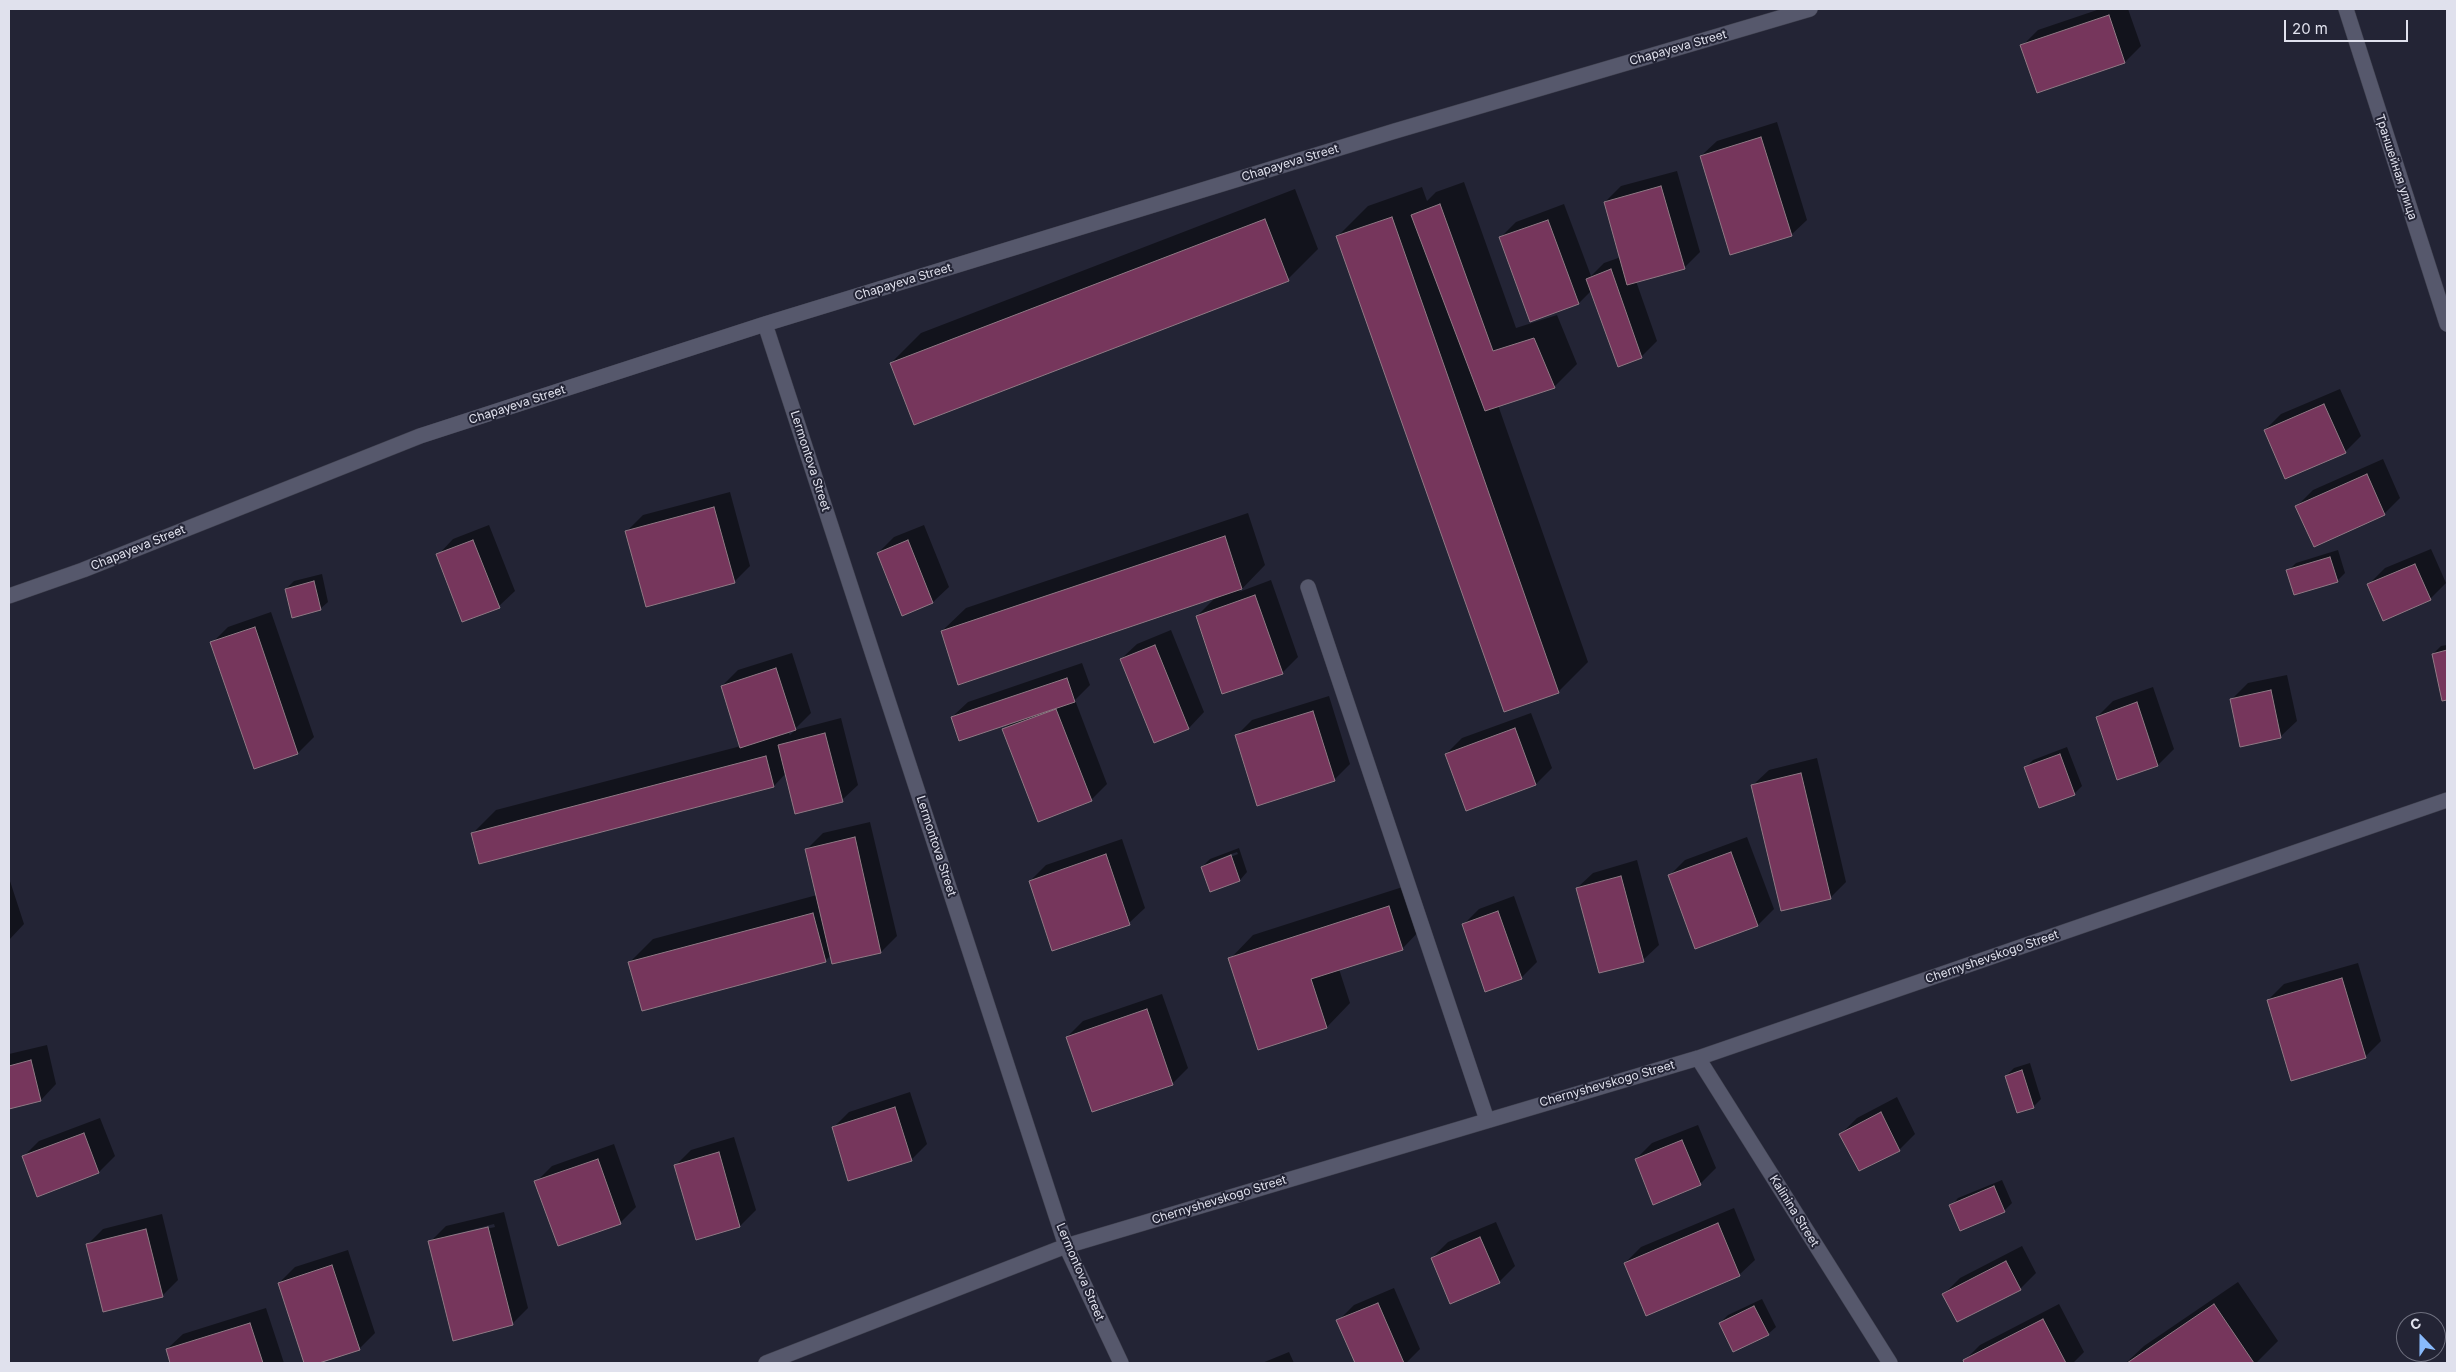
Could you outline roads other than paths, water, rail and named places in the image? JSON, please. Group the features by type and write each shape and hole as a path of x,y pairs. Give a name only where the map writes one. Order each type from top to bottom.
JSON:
{"street":[{"name":"Chapayeva Street","path":"9,596 83,570 420,436 765,324 1395,131 1810,9"},
{"name":"Траншейная улица","path":"2346,9 2447,324"},
{"name":"Lermontova Street","path":"765,324 1066,1246 1121,1363"},
{"path":"1308,587 1487,1120"},
{"name":"Chernyshevskogo Street","path":"766,1363 1066,1246 1698,1058 2447,800"},
{"name":"Kalinina Street","path":"1698,1058 1890,1363"}]}
